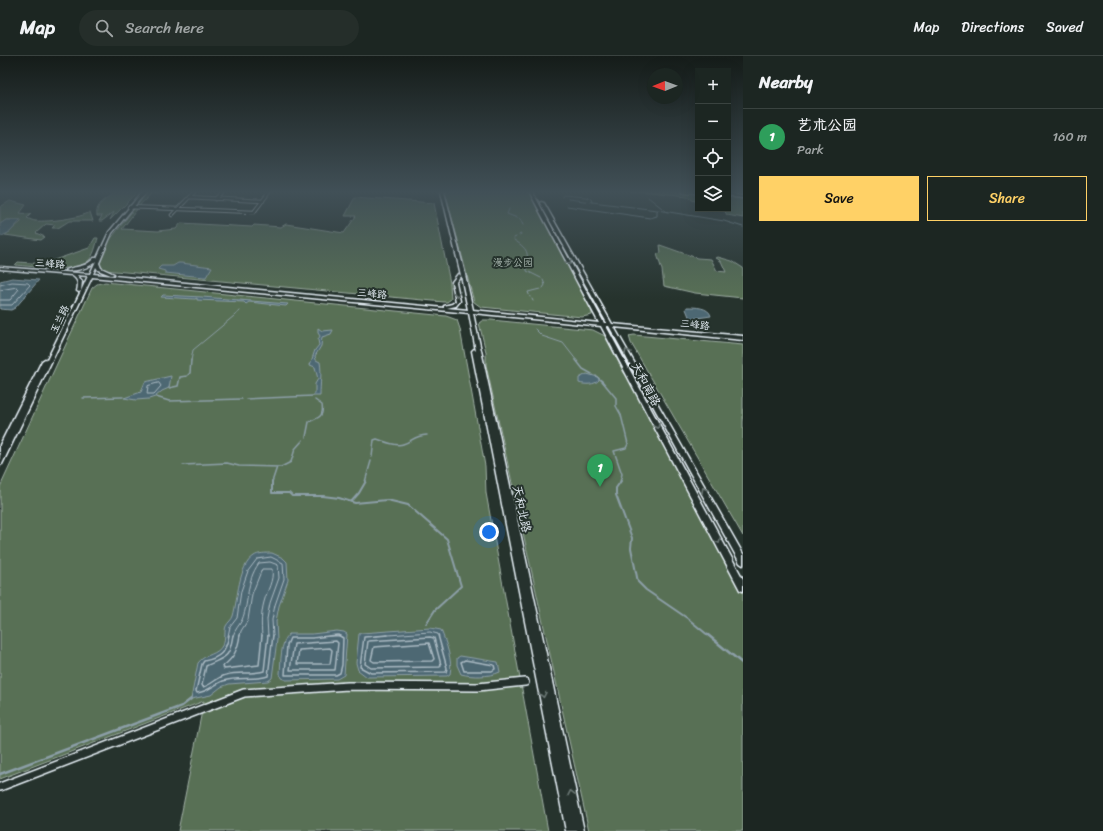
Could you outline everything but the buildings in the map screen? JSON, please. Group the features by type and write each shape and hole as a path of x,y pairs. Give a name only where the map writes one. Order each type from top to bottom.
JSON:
{"street":[{"name":"玉兰路","path":"0,451 90,274 96,259 114,227"},
{"name":"天和北路","path":"449,227 468,310 571,831"},
{"name":"天和北路","path":"449,227 579,831"},
{"name":"天和南路","path":"550,227 743,587"},
{"name":"天和南路","path":"556,227 743,561"},
{"path":"61,272 85,267 96,259"},
{"path":"96,259 99,269 114,276"},
{"name":"三峰路","path":"0,268 114,276 446,306 468,310"},
{"path":"61,272 78,277 81,283 81,291"},
{"path":"446,306 454,305 458,301 454,282 459,275"},
{"path":"81,291 92,281 114,276"},
{"name":"三峰路","path":"114,276 743,337"},
{"name":"玉兰路","path":"0,462 81,291"},
{"path":"0,787 244,693 348,686 478,687 525,682"}],"green space":[{"path":"15,227 42,227 36,233 45,237 41,240 5,235"},
{"path":"120,227 123,227 122,229 158,231 176,229 178,227 306,227 344,233 348,227 439,227 450,283 451,299 444,302 104,270 99,266 109,241"},
{"name":"漫步公园","path":"454,227 548,227 592,310 592,315 582,317 481,307 474,302"},
{"path":"95,238 98,238 96,247 90,259 82,265 64,268 43,268 15,265 18,262 43,264 89,248"},
{"path":"660,245 697,258 711,259 717,271 726,272 721,261 716,258 718,257 732,261 743,268 743,298 695,293 664,286 662,270 657,254 661,253"},
{"path":"105,282 446,316 457,320 460,329 485,466 486,493 548,831 178,831 204,701 0,779 0,487 92,288 97,284"},
{"path":"483,320 593,330 605,336 624,373 633,383 743,590 743,831 589,831 486,365 486,352 479,323"},
{"path":"634,335 743,345 743,536 631,343 629,336"}],"water":[{"path":"0,227 14,227 10,232 0,237"},
{"path":"178,263 212,267 206,277 165,273 165,271 158,269 161,266 173,266"},
{"path":"12,278 39,280 15,308 11,310 0,309 0,281"},
{"path":"163,295 288,304 286,306 249,302 246,304 244,302 197,300 197,298 161,297"},
{"path":"687,307 698,307 705,309 711,316 690,319 686,309"},
{"path":"318,328 322,331 333,330 331,334 322,337 321,346 315,356 316,360 320,362 321,366 320,396 313,396 315,393 315,384 318,379 315,367 310,365 315,350 319,345 318,340 320,336 318,333"},
{"path":"587,374 598,377 599,380 590,384 579,383 579,378"},
{"path":"171,376 169,388 162,391 155,397 136,400 124,398 141,392 145,382"},
{"path":"262,553 272,553 283,558 287,562 288,580 279,606 276,621 277,640 272,678 268,681 229,684 221,687 211,695 191,699 198,663 204,658 218,651 223,644 225,628 233,616 239,583 245,567 254,556"},
{"path":"430,628 441,630 445,641 451,663 450,674 447,676 367,677 358,670 356,663 359,634"},
{"path":"337,631 347,634 344,675 337,679 286,680 281,678 282,647 289,634 312,634"},
{"path":"460,656 498,662 500,672 480,676 461,674 457,665 457,658"}],"waterway":[{"path":"514,240 526,250 527,271 541,278"},
{"path":"543,280 545,285 543,288"},
{"path":"530,297 528,292 540,289"},
{"path":"191,361 193,350 240,311"},
{"path":"535,329 542,336 563,343 577,361"},
{"path":"169,388 178,386 180,377 187,376 190,373 191,360"},
{"path":"576,360 583,369 592,374"},
{"path":"596,376 616,398 616,406 621,415 628,444 626,448 614,451 622,474 620,482"},
{"path":"246,399 313,396"},
{"path":"83,398 123,397"},
{"path":"156,397 169,401 242,399"},
{"path":"306,437 309,422 318,418 322,412 322,405 315,400"},
{"path":"372,457 374,440 377,439 400,445 416,437 427,435"},
{"path":"183,465 227,463 239,466 281,467 291,462 295,449 303,440"},
{"path":"365,482 371,461"},
{"path":"272,482 277,467"},
{"path":"351,502 359,493 366,481"},
{"path":"621,481 616,488 616,495 632,538 631,548 638,582 646,590 687,618 709,636"},
{"path":"272,482 272,493 289,493 292,496 323,496 339,498 351,502"},
{"path":"351,502 355,503 387,500 408,505 447,539 461,586 435,610 426,624"},
{"path":"708,635 743,664"},
{"path":"0,774 182,706 191,699"}],"place":[{"name":"艺术公园","path":"600,487"}]}
